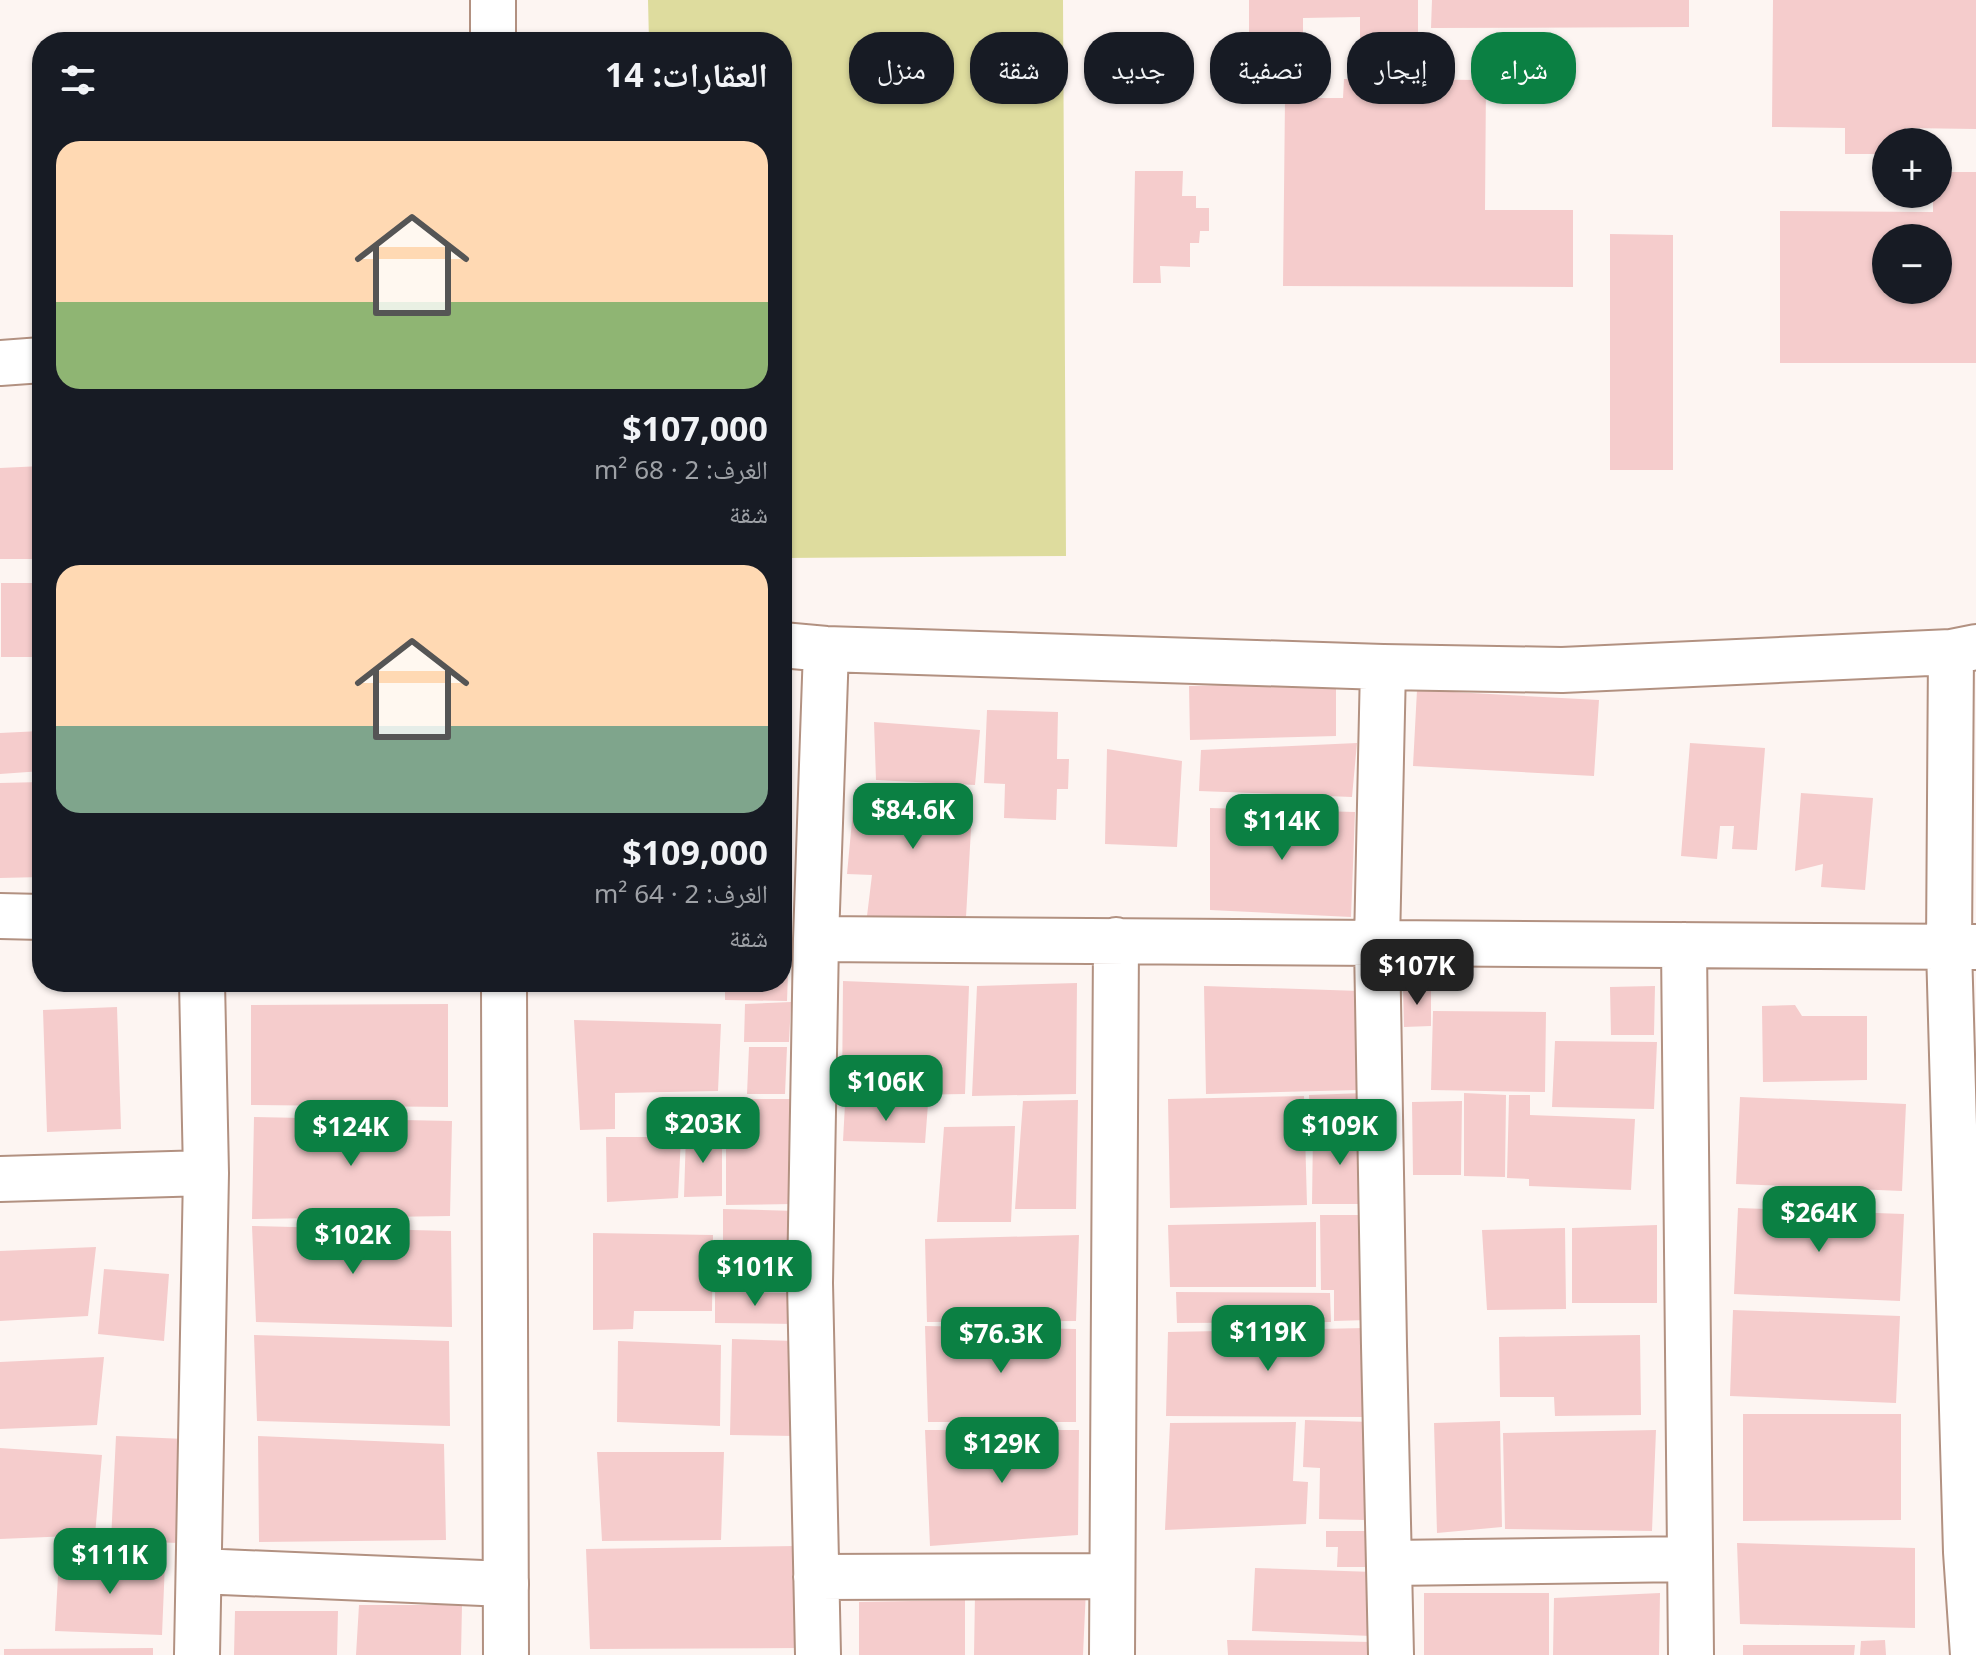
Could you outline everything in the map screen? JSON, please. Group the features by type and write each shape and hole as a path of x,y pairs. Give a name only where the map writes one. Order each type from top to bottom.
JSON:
{"street":[{"path":"493,0 493,32"},
{"path":"0,363 32,361"},
{"path":"792,646 1383,667 1562,670 1963,650 1963,947 1973,1655"},
{"path":"818,1655 810,1283 816,939 826,649"},
{"path":"1383,667 1377,943 1391,1655"},
{"path":"0,916 32,917"},
{"path":"816,939 1963,947"},
{"path":"1112,1655 1116,940"},
{"path":"1684,945 1691,1655"},
{"path":"197,1655 206,1173 202,992"},
{"path":"504,992 506,1655"},
{"path":"0,1179 206,1173"},
{"path":"1389,1563 1690,1559"},
{"path":"199,1571 506,1584"},
{"path":"816,1577 1112,1576"}],"shaded area":[{"path":"648,0 1063,0 1063,32 970,32 970,104 1064,104 1066,556 792,558 792,32 649,32"}],"building":[{"path":"1249,0 1418,0 1418,32 1360,32 1360,17 1303,18 1303,32 1249,32"},
{"path":"1432,0 1689,0 1689,27 1431,28"},
{"path":"1773,0 1976,0 1976,129 1872,128 1872,154 1845,154 1845,128 1772,127"},
{"path":"1344,79 1347,79 1347,104 1455,104 1455,80 1471,80 1471,104 1486,104 1485,210 1573,210 1573,287 1283,286 1285,104 1331,104 1331,98 1343,98"},
{"path":"1135,171 1183,171 1182,196 1196,196 1196,208 1209,208 1209,231 1200,231 1199,243 1190,243 1190,267 1160,266 1161,283 1133,283"},
{"path":"1952,172 1976,172 1976,363 1780,363 1780,211 1933,212 1933,208 1952,208"},
{"path":"1610,234 1673,235 1673,470 1610,470"},
{"path":"32,466 32,559 0,559 0,468"},
{"path":"1,583 32,583 32,657 1,657"},
{"path":"1336,682 1336,736 1190,740 1189,686"},
{"path":"1417,690 1599,700 1594,776 1413,766"},
{"path":"987,710 1058,712 1057,759 1069,759 1068,789 1057,789 1056,820 1004,818 1005,784 984,783"},
{"path":"874,722 980,730 975,785 876,780"},
{"path":"32,731 32,772 0,774 0,733"},
{"path":"1357,743 1352,797 1199,791 1201,750"},
{"path":"1690,743 1765,748 1757,850 1732,849 1734,826 1720,826 1717,859 1681,856"},
{"path":"1107,749 1182,761 1177,847 1105,844"},
{"path":"32,782 32,877 0,878 0,783"},
{"path":"855,789 973,794 966,917 867,916 872,875 847,874"},
{"path":"1801,793 1873,798 1865,890 1821,887 1823,864 1795,871"},
{"path":"1210,808 1355,812 1351,917 1210,910"},
{"path":"843,981 969,986 965,1094 842,1096"},
{"path":"1077,983 1076,1094 972,1096 977,986"},
{"path":"1204,986 1360,991 1359,1090 1206,1094"},
{"path":"1655,986 1654,1035 1611,1035 1610,987"},
{"path":"1403,988 1431,989 1431,1026 1404,1027"},
{"path":"725,992 787,992 787,1001 725,1000"},
{"path":"791,1002 789,1042 744,1042 745,1004"},
{"path":"448,1004 448,1107 251,1105 251,1005"},
{"path":"1795,1005 1802,1016 1867,1016 1867,1080 1763,1082 1762,1006"},
{"path":"117,1007 121,1129 47,1132 43,1010"},
{"path":"1433,1011 1546,1012 1545,1092 1431,1090"},
{"path":"574,1020 721,1024 718,1091 615,1093 615,1129 580,1130"},
{"path":"1555,1041 1657,1042 1654,1109 1552,1107"},
{"path":"749,1047 787,1047 785,1094 747,1094"},
{"path":"1365,1093 1366,1124 1310,1125 1309,1095"},
{"path":"1464,1093 1506,1095 1505,1177 1464,1176"},
{"path":"1509,1095 1530,1095 1530,1115 1635,1119 1631,1190 1529,1186 1529,1179 1507,1178"},
{"path":"1304,1096 1307,1205 1170,1208 1168,1099"},
{"path":"1740,1097 1906,1104 1902,1191 1736,1184"},
{"path":"726,1099 793,1099 793,1204 726,1205"},
{"path":"1078,1100 1076,1209 1015,1209 1023,1101"},
{"path":"1462,1101 1461,1175 1413,1175 1412,1102"},
{"path":"845,1104 928,1104 925,1143 843,1141"},
{"path":"254,1117 452,1121 450,1216 252,1219"},
{"path":"1015,1126 1011,1222 937,1222 944,1127"},
{"path":"1367,1129 1366,1204 1312,1204 1313,1131"},
{"path":"722,1133 722,1196 684,1197 686,1134"},
{"path":"606,1137 681,1137 678,1198 607,1202"},
{"path":"1738,1208 1904,1214 1900,1301 1734,1294"},
{"path":"723,1209 796,1211 792,1287 723,1287"},
{"path":"1320,1215 1367,1215 1368,1320 1334,1321 1334,1290 1321,1290"},
{"path":"1316,1222 1316,1287 1170,1287 1168,1225"},
{"path":"1657,1225 1657,1303 1572,1303 1572,1228"},
{"path":"252,1226 451,1231 452,1327 256,1322"},
{"path":"1565,1228 1566,1309 1487,1310 1482,1230"},
{"path":"593,1233 713,1235 712,1311 634,1311 633,1329 593,1330"},
{"path":"1079,1235 1076,1321 927,1322 925,1239"},
{"path":"96,1247 88,1316 0,1321 0,1251"},
{"path":"104,1269 169,1274 164,1341 98,1334"},
{"path":"715,1292 795,1293 795,1324 715,1323"},
{"path":"1176,1292 1330,1293 1331,1322 1177,1323"},
{"path":"1733,1310 1900,1316 1896,1403 1730,1396"},
{"path":"925,1326 1076,1329 1076,1422 928,1422"},
{"path":"1366,1328 1367,1417 1166,1416 1168,1332"},
{"path":"254,1335 449,1341 450,1426 257,1421"},
{"path":"1640,1335 1641,1415 1555,1416 1554,1397 1500,1397 1499,1337"},
{"path":"732,1339 795,1341 796,1436 730,1435"},
{"path":"618,1341 721,1345 720,1426 617,1422"},
{"path":"104,1357 97,1425 0,1429 0,1362"},
{"path":"1743,1414 1901,1414 1901,1520 1743,1521"},
{"path":"1305,1420 1371,1422 1367,1520 1319,1519 1320,1468 1303,1467"},
{"path":"1500,1421 1502,1527 1437,1533 1434,1423"},
{"path":"1296,1422 1293,1481 1308,1482 1306,1524 1165,1530 1170,1423"},
{"path":"925,1430 1079,1430 1078,1535 930,1546"},
{"path":"1656,1430 1652,1531 1505,1529 1503,1433"},
{"path":"116,1436 185,1439 180,1543 111,1541"},
{"path":"258,1436 444,1444 446,1540 259,1542"},
{"path":"0,1448 102,1455 95,1535 0,1539"},
{"path":"597,1452 724,1452 721,1540 602,1541"},
{"path":"1326,1531 1369,1531 1368,1567 1337,1567 1338,1547 1326,1547"},
{"path":"1737,1543 1915,1548 1915,1628 1740,1624"},
{"path":"796,1546 797,1648 590,1649 586,1549"},
{"path":"59,1557 165,1562 162,1635 55,1631"},
{"path":"1255,1568 1374,1572 1371,1636 1252,1631"},
{"path":"1086,1589 1083,1655 974,1655 975,1594"},
{"path":"1424,1593 1549,1593 1549,1655 1424,1655"},
{"path":"1660,1593 1659,1655 1553,1655 1554,1598"},
{"path":"965,1600 965,1655 859,1655 859,1602"},
{"path":"359,1605 462,1605 461,1655 356,1655"},
{"path":"235,1611 338,1611 337,1655 234,1655"},
{"path":"1227,1640 1375,1642 1375,1655 1228,1655"},
{"path":"1885,1640 1886,1655 1860,1655 1861,1641"},
{"path":"1743,1645 1855,1645 1854,1655 1743,1655"},
{"path":"153,1648 153,1655 4,1655 4,1649"}]}
